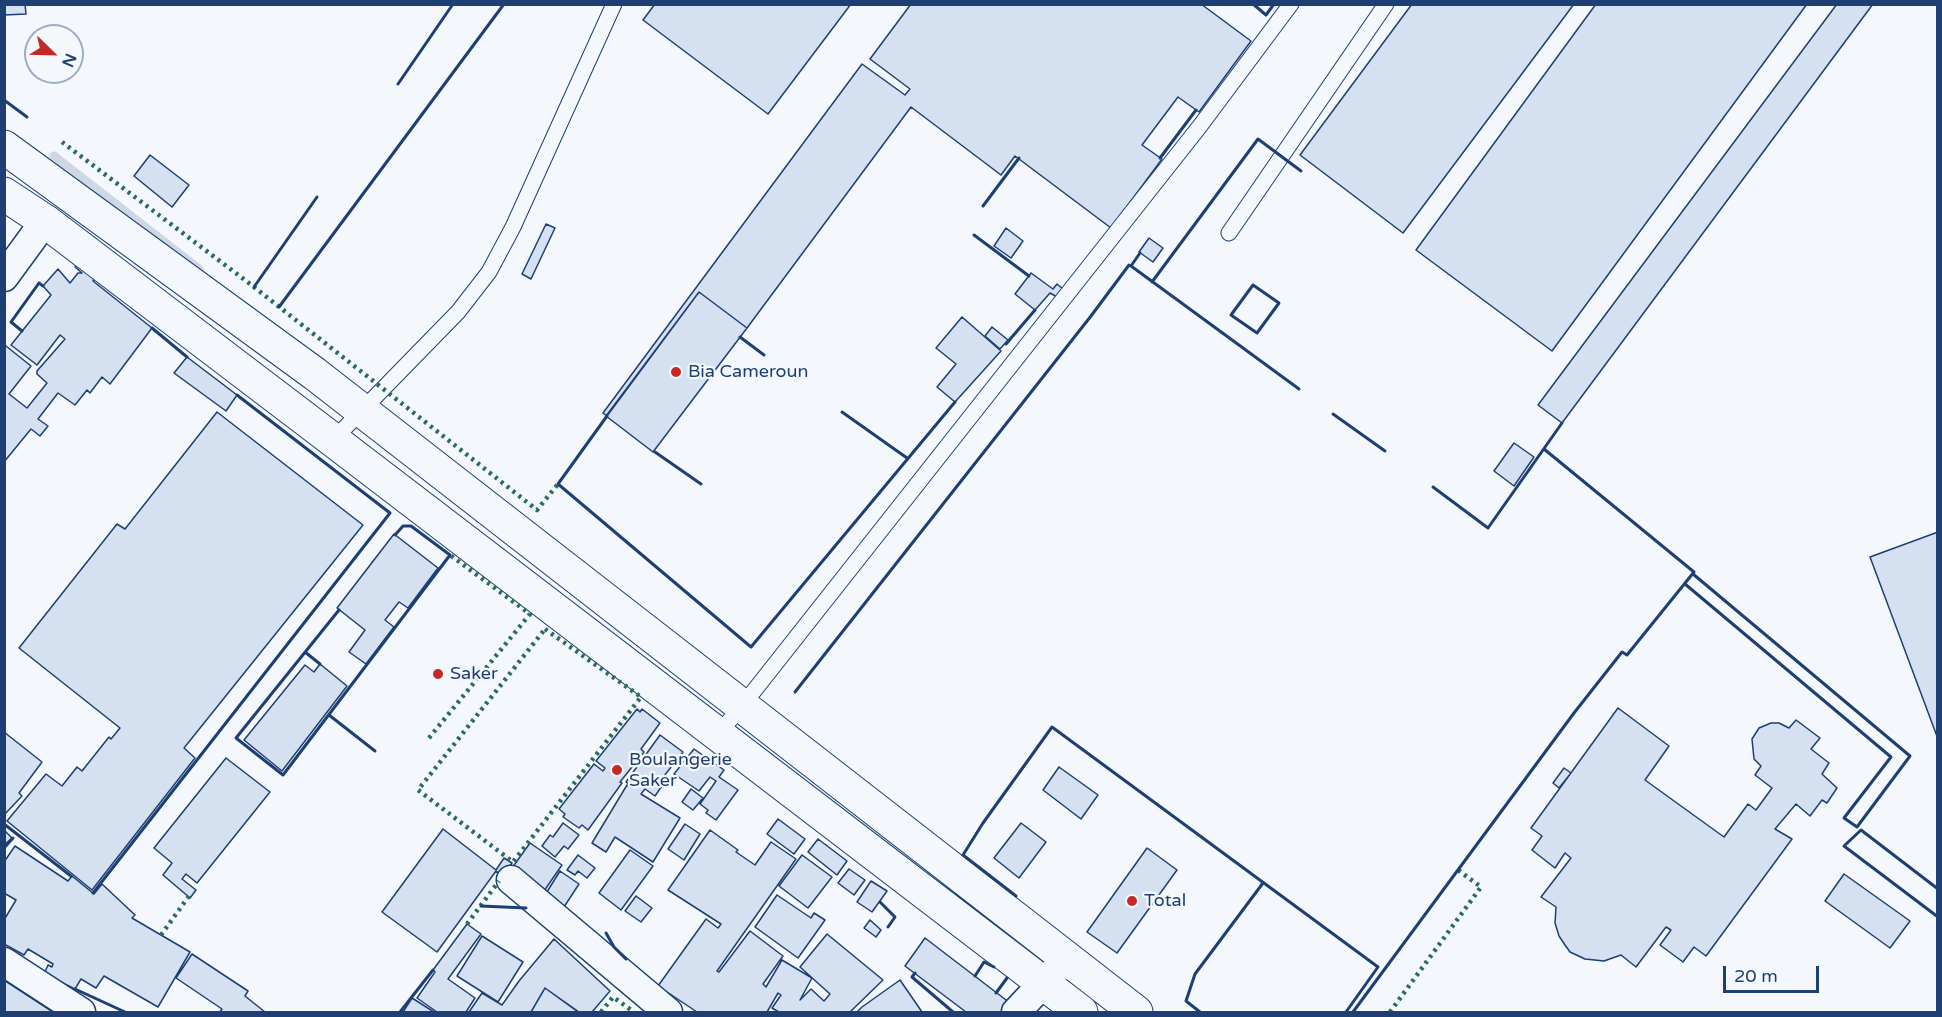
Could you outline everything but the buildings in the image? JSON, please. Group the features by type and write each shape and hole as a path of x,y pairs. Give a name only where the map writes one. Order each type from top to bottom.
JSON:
{"main road":[{"path":"4,147 315,374 1136,1012"},
{"path":"4,194 45,221 1081,1012"}],"street":[{"path":"4,277 45,221"},
{"path":"511,880 668,1012"},
{"path":"1016,1012 1067,958"},
{"path":"4,962 81,1012"}],"lane":[{"path":"333,440 458,312 489,272 513,227 614,4"},
{"path":"718,734 1200,126 1291,4"},
{"path":"1229,233 1386,4"}],"waterway":[{"path":"54,156 199,269"}],"hedge":[{"path":"62,142 245,280 537,510 558,484"},
{"path":"429,738 530,614 450,555"},
{"path":"545,629 641,697 513,862 418,790 545,629"},
{"path":"1390,1012 1481,887 1458,870"},
{"path":"467,924 499,881"},
{"path":"161,935 189,896"},
{"path":"601,1012 613,997 634,1012"}],"wall":[{"path":"398,84 453,4"},
{"path":"279,307 504,4"},
{"path":"1253,4 1266,15 1274,4"},
{"path":"4,100 27,117"},
{"path":"1160,158 1196,110"},
{"path":"1152,282 1258,139 1301,171"},
{"path":"983,206 1019,158"},
{"path":"254,287 317,197"},
{"path":"974,235 1029,276"},
{"path":"795,692 1140,253"},
{"path":"1131,266 1299,389"},
{"path":"22,331 11,322 39,283 43,286"},
{"path":"1253,285 1279,303 1257,333 1231,315 1253,285"},
{"path":"1006,344 1035,310"},
{"path":"152,328 187,357"},
{"path":"740,337 764,355"},
{"path":"93,893 390,513 237,395"},
{"path":"607,416 558,484 751,647 955,402"},
{"path":"842,412 907,458"},
{"path":"1333,414 1385,451"},
{"path":"1433,487 1488,528 1562,423"},
{"path":"1353,1012 1574,713 1622,652 1627,655 1694,572 1544,449"},
{"path":"655,452 701,484"},
{"path":"339,610 236,738 283,775 450,555 411,526 403,526 395,535"},
{"path":"1685,584 1891,757 1844,818 1857,827 1910,756 1693,574"},
{"path":"305,652 320,664"},
{"path":"329,715 375,751"},
{"path":"1016,896 963,855 983,823 1052,727 1378,967 1346,1012"},
{"path":"4,824 71,876"},
{"path":"1938,889 1861,830 1844,846 1938,917"},
{"path":"4,848 13,838"},
{"path":"1200,1012 1186,1001 1195,974 1263,883"},
{"path":"880,902 895,917 888,927"},
{"path":"481,906 526,908"},
{"path":"606,933 614,947 626,959"},
{"path":"975,976 984,962 994,967"},
{"path":"400,1012 433,970"},
{"path":"915,973 912,977 953,1012"},
{"path":"996,993 1007,978"},
{"path":"75,989 125,1012"}],"place":[{"name":"Bia Cameroun","path":"676,372"},
{"name":"Saker","path":"438,674"},
{"name":"Boulangerie Saker","path":"617,770"},
{"name":"Total","path":"1132,901"}]}
